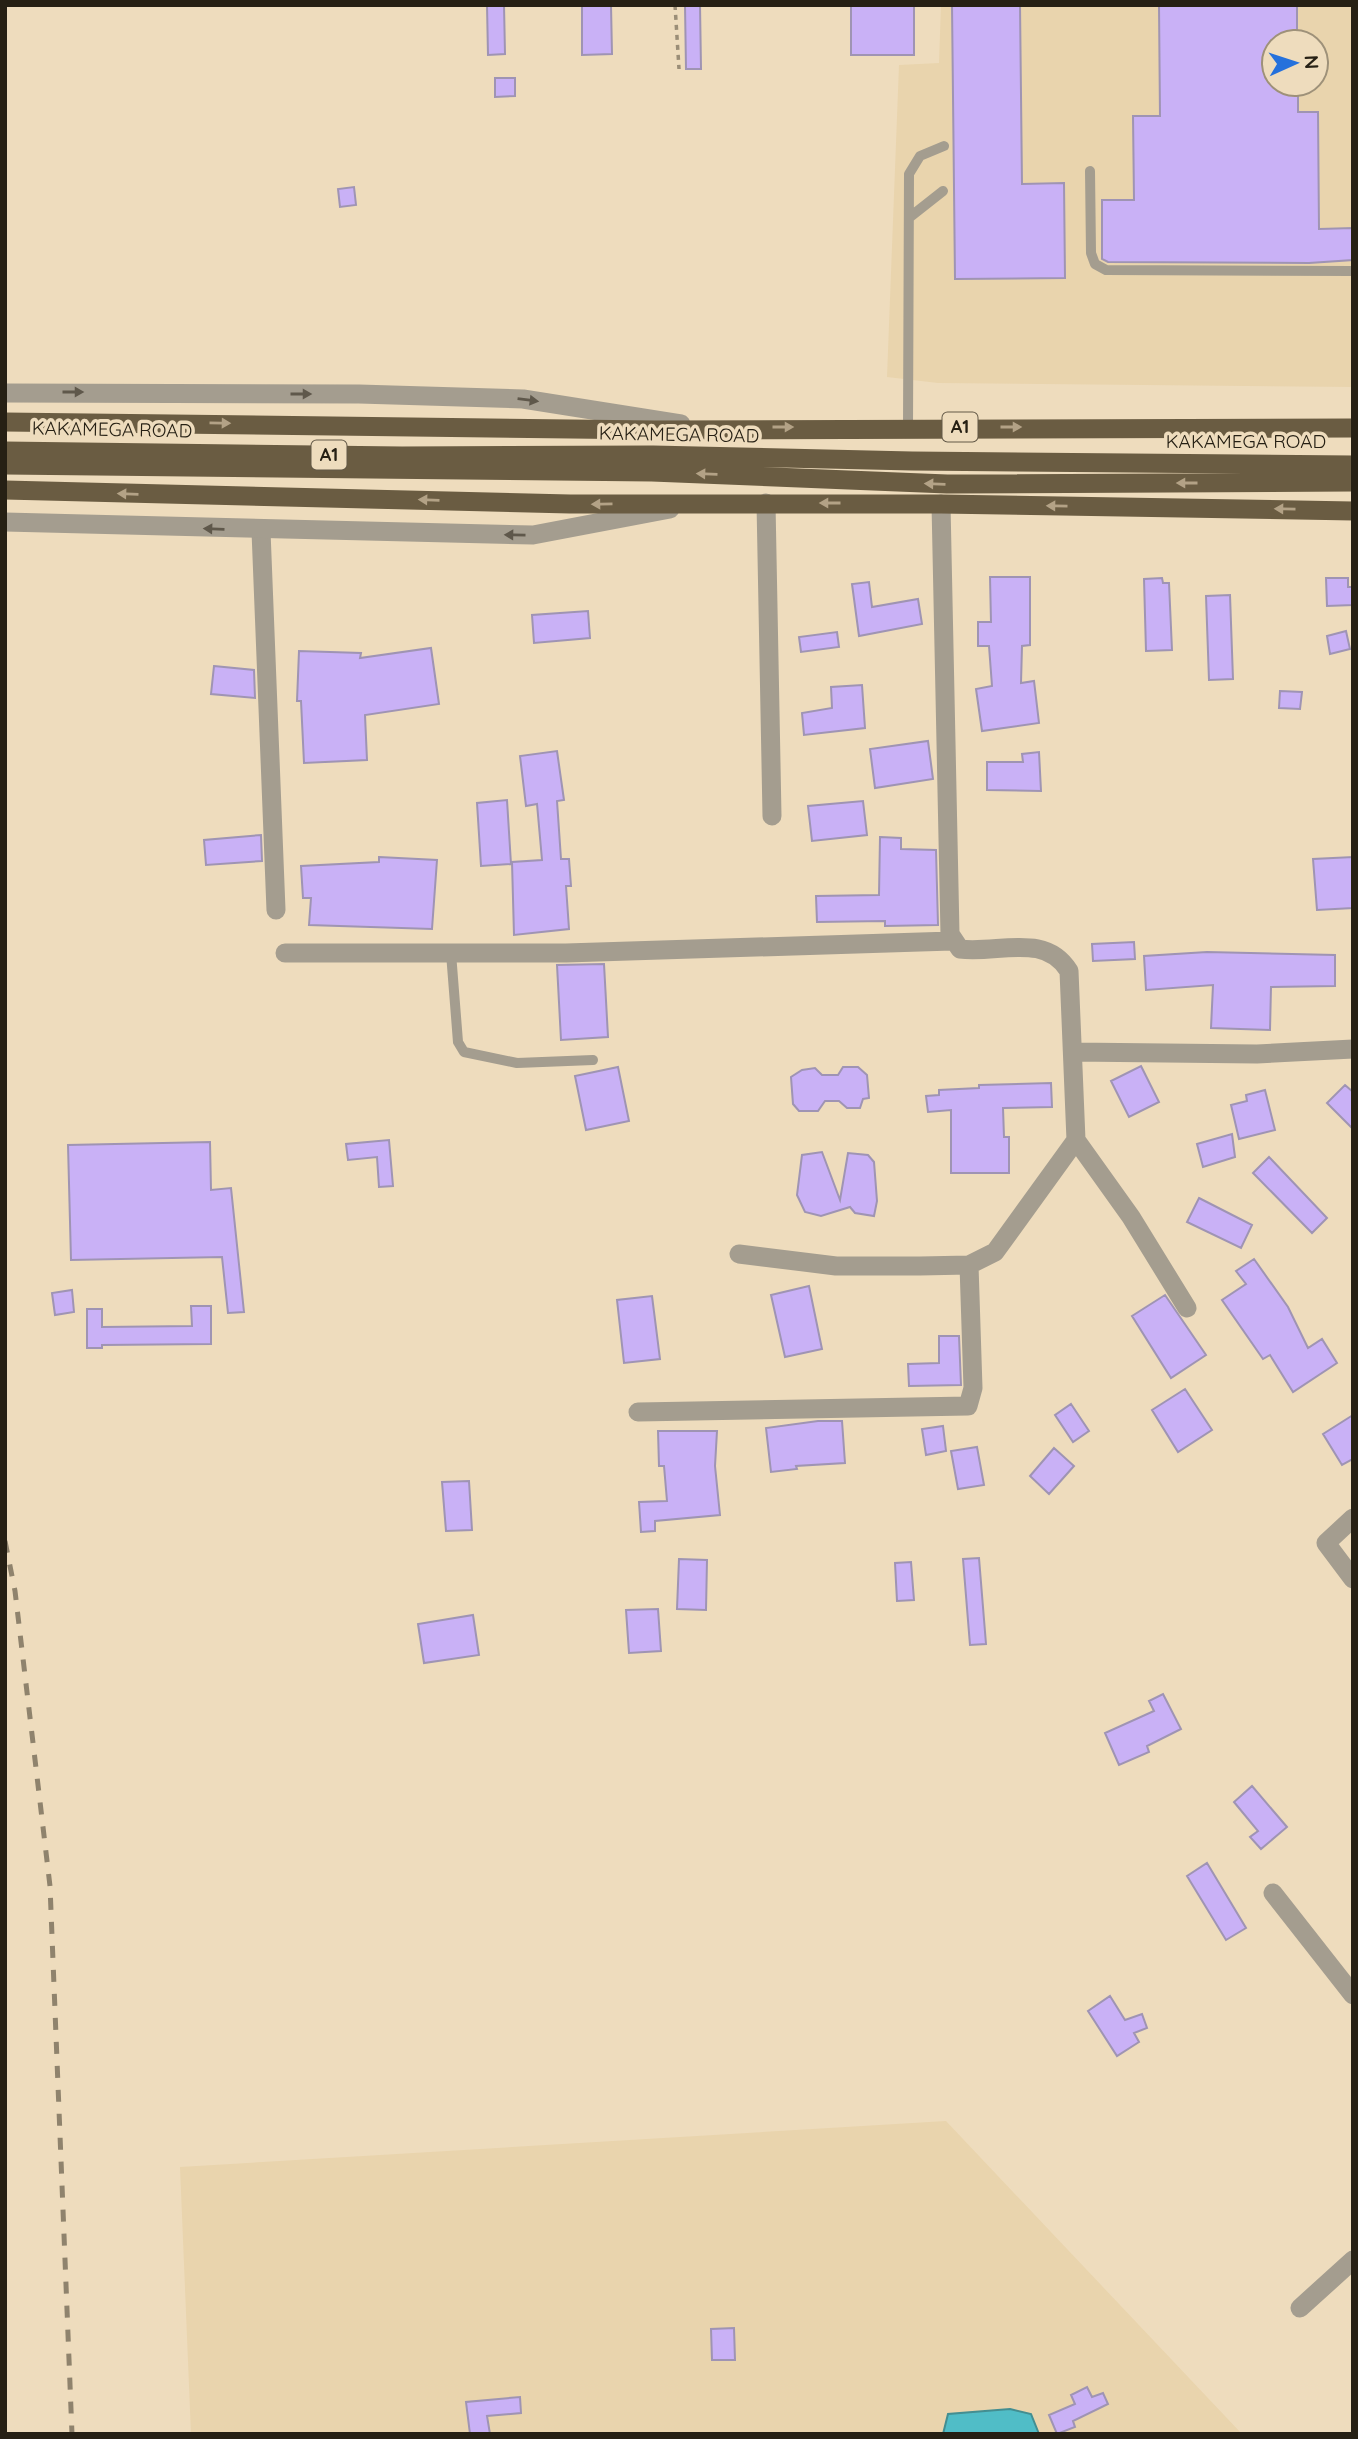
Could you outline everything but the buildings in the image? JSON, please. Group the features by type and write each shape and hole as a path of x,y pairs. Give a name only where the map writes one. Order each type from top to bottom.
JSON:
{"highway":[{"name":"A1","path":"5,422 654,429 1353,428"},
{"name":"KAKAMEGA ROAD","path":"5,450 402,456 653,455 912,461 1353,465"},
{"name":"KAKAMEGA ROAD","path":"5,465 652,472 947,484 1353,482"},
{"name":"A1","path":"5,490 570,504 941,504 1353,510"}],"street":[{"path":"5,393 359,394 523,399 702,427"},
{"path":"5,522 261,531 533,535 702,503"},
{"path":"766,503 772,816"},
{"path":"941,504 952,941 956,947 967,950 1040,948 1062,961 1069,971 1076,1140 1131,1217 1187,1308"},
{"path":"261,531 276,910"},
{"path":"285,953 566,953 952,941"},
{"path":"1073,1052 1257,1054 1353,1049"},
{"path":"739,1254 836,1266 970,1265 995,1252 1076,1140"},
{"path":"638,1412 968,1406 973,1388 970,1265"},
{"path":"1353,1518 1326,1543 1353,1579"},
{"path":"1273,1893 1353,1995"},
{"path":"1300,2308 1353,2260"}],"lane":[{"path":"908,427 909,174 920,156 944,146"},
{"path":"1090,171 1091,253 1095,264 1106,270 1353,271"},
{"path":"910,217 943,191"},
{"path":"451,953 458,1042 464,1052 517,1063 593,1060"}],"path":[{"path":"675,5 679,69"}],"shaded area":[{"path":"941,5 1353,5 1353,387 938,383 887,377 899,65 939,63"},
{"path":"946,2121 1242,2434 191,2434 180,2167"}],"water":[{"path":"1010,2409 1031,2414 1039,2434 943,2434 948,2414"}],"railway":[{"path":"5,1541 15,1591 50,1886 72,2434"}]}
